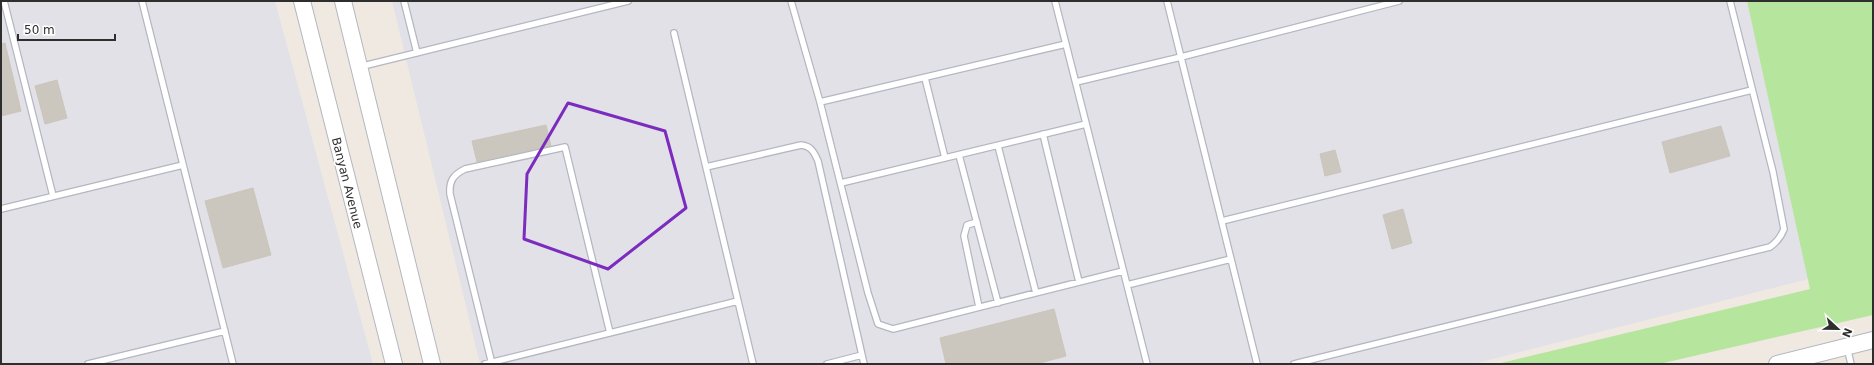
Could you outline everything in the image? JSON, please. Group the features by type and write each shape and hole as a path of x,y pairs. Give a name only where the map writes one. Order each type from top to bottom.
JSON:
{"street":[{"name":"Banyan Avenue","path":"302,1 394,364"},
{"path":"343,1 432,364"},
{"path":"1777,364 1873,340"}],"lane":[{"path":"4,1 53,196"},
{"path":"142,1 233,364"},
{"path":"404,1 417,53"},
{"path":"359,67 628,1"},
{"path":"791,1 820,102 868,293 878,324 893,329 1123,271"},
{"path":"1055,1 1147,364"},
{"path":"1167,1 1257,364"},
{"path":"1076,82 1181,57 1399,1"},
{"path":"1294,364 1700,265 1770,247 1776,243 1784,229 1773,172 1730,1"},
{"path":"674,33 753,364"},
{"path":"820,102 1066,44"},
{"path":"925,78 945,158"},
{"path":"1222,221 1752,90"},
{"path":"841,183 1086,124"},
{"path":"1043,134 1078,282"},
{"path":"706,167 801,145 807,146 813,152 818,161 864,364"},
{"path":"998,146 1036,293"},
{"path":"492,363 450,194 449,186 451,179 457,173 465,169 565,147 610,333"},
{"path":"959,155 998,303"},
{"path":"1,209 183,165"},
{"path":"977,222 967,225 964,236 979,307"},
{"path":"1127,285 1231,259"},
{"path":"485,364 738,301"},
{"path":"88,364 225,331"},
{"path":"1847,347 1851,364"},
{"path":"827,364 862,356"}],"highlighted area":[{"path":"568,103 665,131 686,208 608,269 524,239 527,174"}],"shaded area":[{"path":"1,1 275,1 373,364 1,364"},
{"path":"392,1 1756,1 1817,277 1473,364 480,364"}],"green space":[{"path":"1747,1 1873,1 1873,315 1659,364 1497,364 1810,289"}],"building":[{"path":"5,43 21,111 1,116 1,44"},
{"path":"57,80 67,118 45,124 35,86"},
{"path":"546,125 551,146 477,162 472,141"},
{"path":"1721,126 1730,156 1670,173 1662,142"},
{"path":"1335,150 1341,172 1325,176 1320,154"},
{"path":"253,188 271,255 223,268 205,201"},
{"path":"1403,209 1412,243 1392,249 1383,215"},
{"path":"1054,309 1066,356 1036,364 946,364 940,338"}]}
